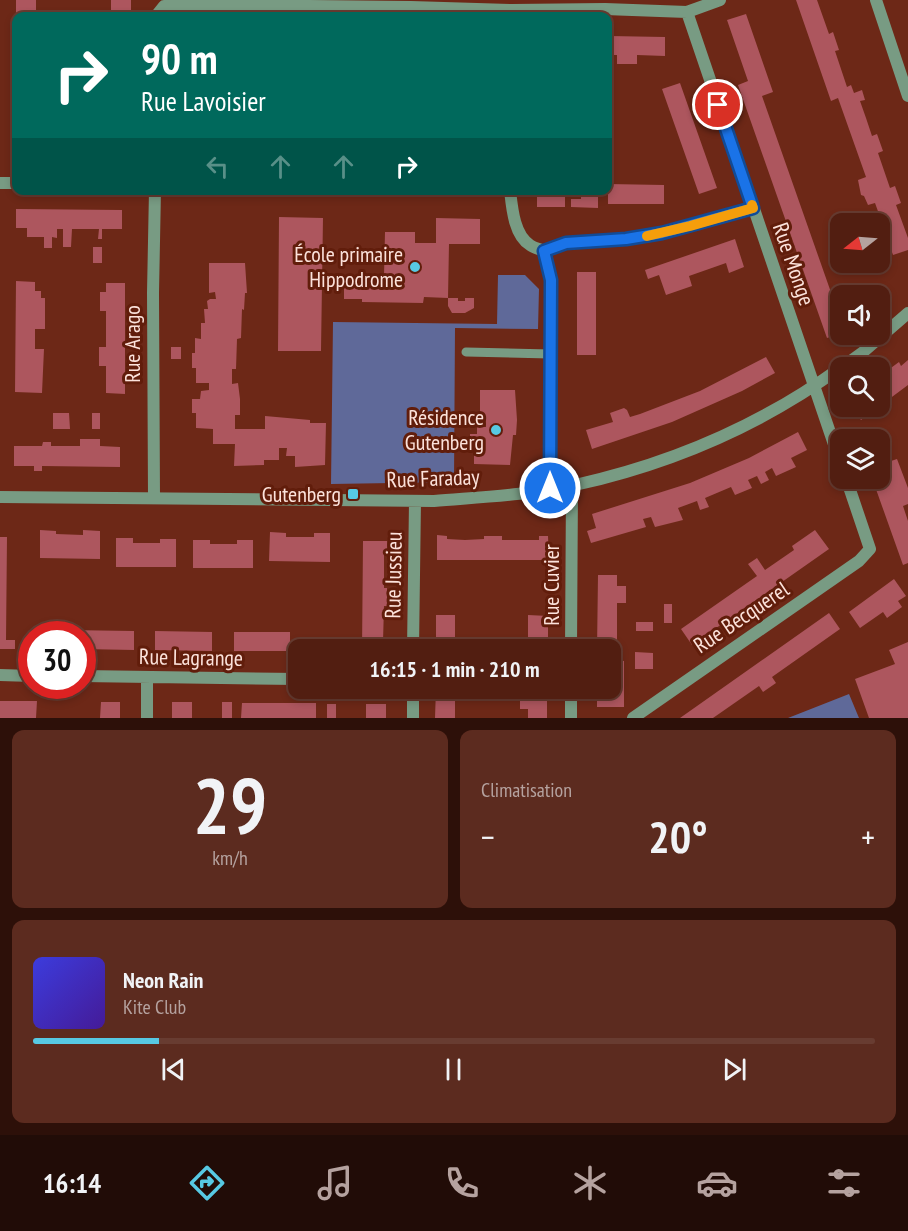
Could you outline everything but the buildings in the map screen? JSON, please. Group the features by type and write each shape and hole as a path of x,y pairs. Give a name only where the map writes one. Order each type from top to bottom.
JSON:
{"street":[{"path":"159,12 164,6 210,3 687,12 720,0"},
{"path":"876,0 908,96"},
{"name":"Rue Monge","path":"687,12 830,433"},
{"name":"Rue Arago","path":"154,498 155,195"},
{"path":"511,195 518,228 529,245 544,251 566,243 626,239 662,233 753,208"},
{"path":"544,251 551,280 550,488"},
{"name":"Rue Faraday","path":"855,357 908,313"},
{"name":"Rue Faraday","path":"0,497 415,501 475,498 572,485 659,463 708,443 757,419 830,376"},
{"name":"Rue Cuvier","path":"571,639 572,485"},
{"name":"Rue Becquerel","path":"633,718 859,561 870,549 850,489"},
{"name":"Rue Jussieu","path":"413,639 415,501"},
{"path":"0,675 18,676"},
{"name":"Rue Lagrange","path":"96,676 288,679"},
{"path":"147,677 147,718"},
{"path":"413,699 413,718"},
{"path":"571,699 571,718"}],"lane":[{"path":"466,352 550,354"}],"shaded area":[{"path":"498,275 525,275 539,289 538,329 455,328 454,482 331,484 333,322 497,324"},
{"path":"849,694 859,718 788,718"}],"slow traffic":[{"path":"647,236 753,208 752,205"}],"place":[{"name":"École primaire Hippodrome","path":"415,267"},
{"name":"Résidence Gutenberg","path":"496,430"},
{"name":"Gutenberg","path":"353,494"}],"route":[{"path":"550,488 551,280 544,251 566,243 626,239 662,233 753,208 718,105"}]}
